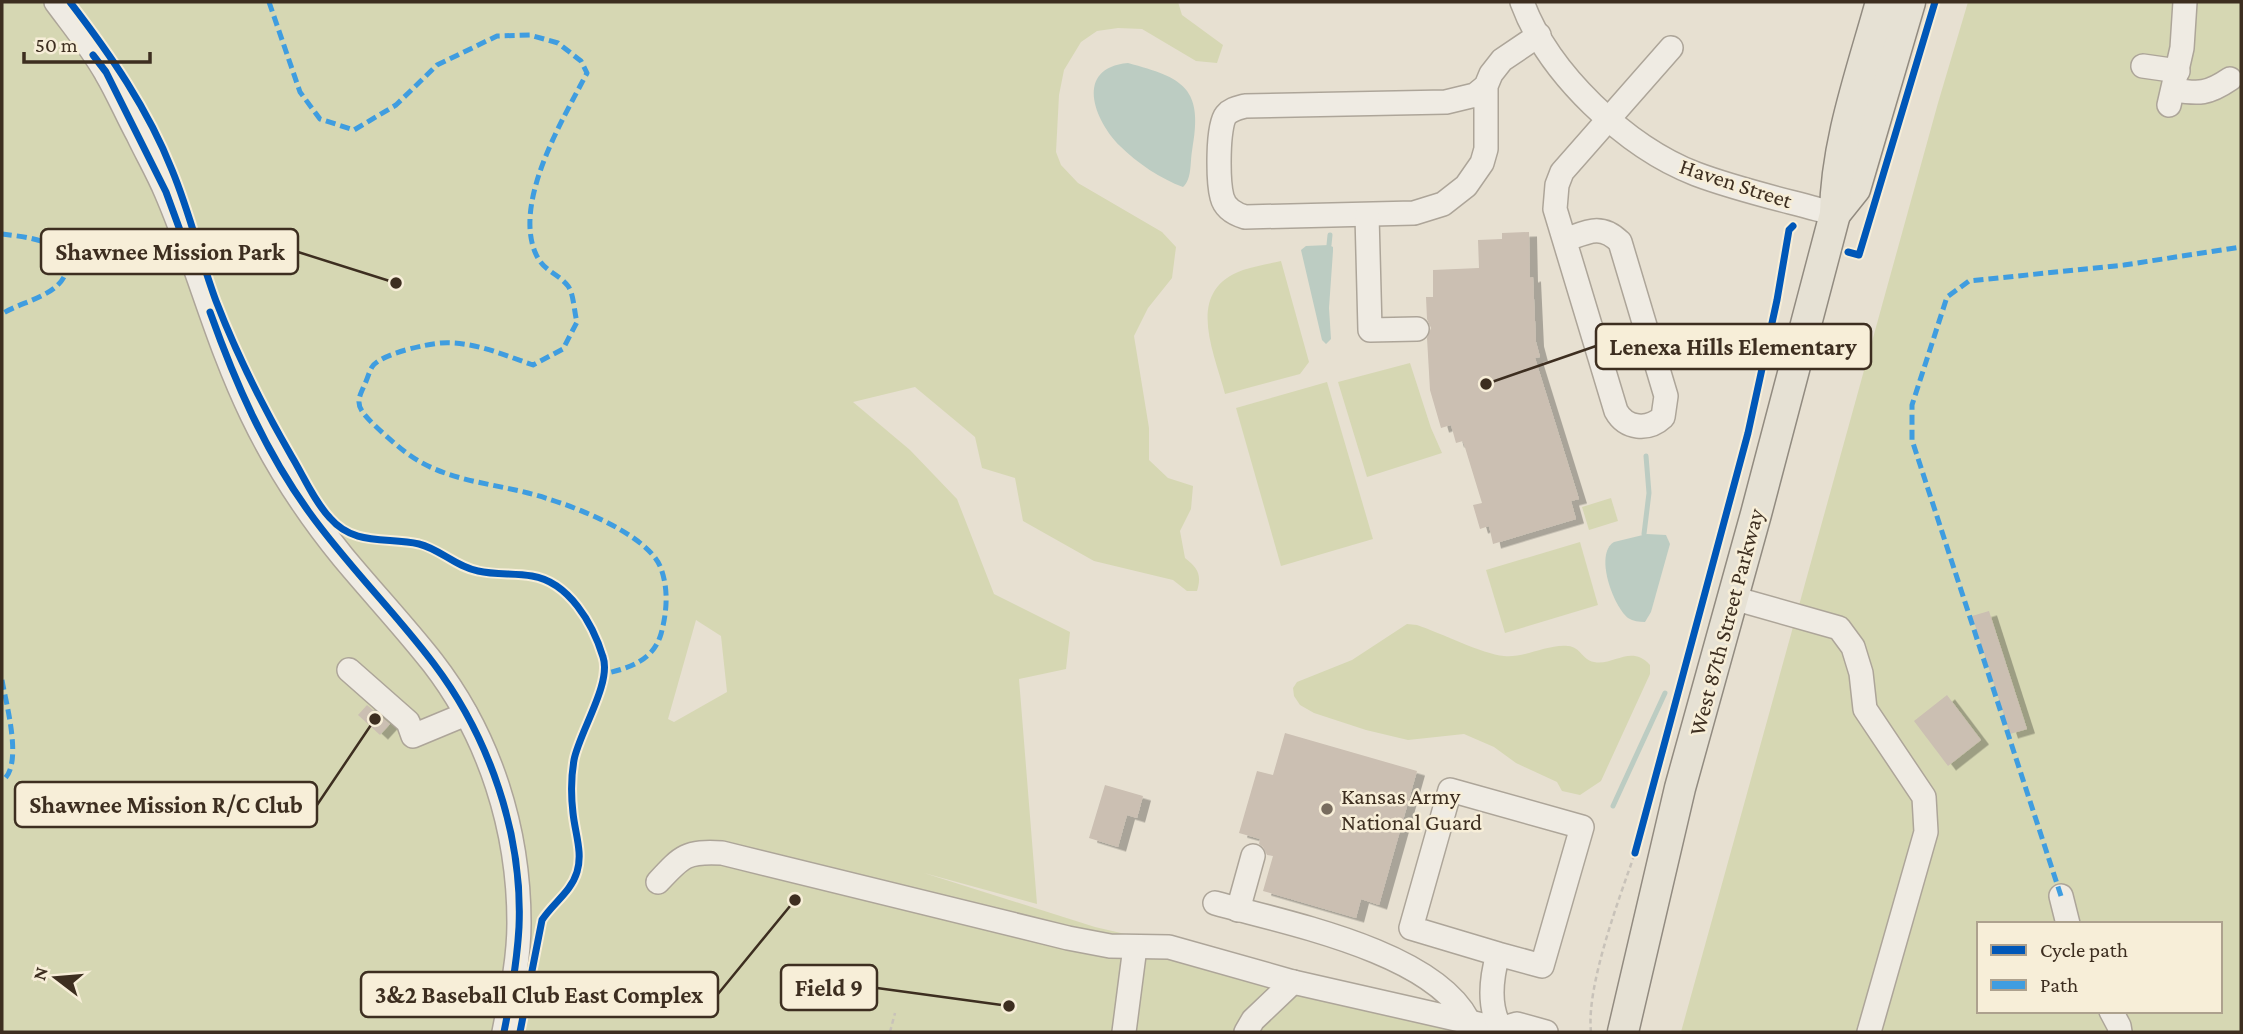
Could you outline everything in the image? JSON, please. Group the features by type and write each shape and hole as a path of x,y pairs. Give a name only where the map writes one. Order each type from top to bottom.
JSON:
{"main road":[{"name":"West 87th Street Parkway","path":"1623,1032 1680,788 1835,214 1835,184 1846,131 1881,2"},
{"name":"West 87th Street Parkway","path":"1835,214 1855,189 1910,2"}],"street":[{"path":"56,2 106,72 166,192 226,358 279,466 341,555 433,664 478,734 497,781 510,831 517,874 519,925 515,971 504,1032"},
{"name":"Haven Street","path":"1522,2 1563,73 1581,95 1648,148 1696,174 1835,214"},
{"path":"2174,89 2182,48 2185,2"},
{"path":"1486,86 1475,95 1458,100 1245,106 1233,109 1226,115 1220,132 1222,197 1229,210 1245,218 1414,213 1443,204 1466,186 1482,163 1486,149 1486,86 1491,74 1502,60 1539,35"},
{"path":"1565,240 1590,231 1602,230 1611,233 1620,242 1665,396 1663,417 1657,423 1645,426 1628,425 1620,419 1616,411 1555,209 1557,185 1562,172 1671,48"},
{"path":"2143,66 2174,89 2195,94 2214,90 2230,79"},
{"path":"1367,215 1370,330 1417,328"},
{"path":"1733,598 1839,628 1853,647 1861,673 1865,709 1924,797 1926,832 1869,1032"},
{"path":"349,670 408,722 413,736 466,714"},
{"path":"1450,790 1582,827 1542,966 1498,954 1411,928 1450,790"},
{"path":"658,882 678,860 696,852 722,852 1068,937 1110,946 1169,947 1293,982 1468,1020 1501,1030 1517,1024 1546,1032"},
{"path":"1238,909 1253,856"},
{"path":"2061,896 2068,922"},
{"path":"1215,903 1383,953 1459,1003 1468,1020"},
{"path":"1124,1032 1135,947"},
{"path":"1498,954 1491,985 1501,1030"},
{"path":"1245,1032 1253,1020 1293,982"},
{"path":"2112,1013 2120,1032"}],"path":[{"path":"1591,1032 1589,1018 1600,969 1637,840"},
{"path":"890,1032 895,1013"}],"green space":[{"path":"2,2 1178,2 1182,15 1223,45 1217,63 1196,61 1142,29 1097,31 1081,42 1064,70 1059,95 1056,152 1061,165 1078,183 1162,232 1176,247 1172,278 1148,308 1134,336 1149,428 1149,460 1168,478 1193,486 1191,509 1180,531 1185,558 1198,572 1197,591 1187,591 1173,580 1094,561 1023,521 1015,478 982,468 975,437 915,387 853,402 910,450 957,499 994,594 1070,632 1066,669 1019,679 1037,904 924,873 1095,927 1311,977 1431,1020 1456,1032 2,1032","holes":["696,620 721,636 727,692 674,722 668,719"]},
{"path":"1968,2 2241,2 2241,1032 1681,1032"},
{"path":"1281,261 1309,362 1300,374 1225,394 1208,324 1208,307 1214,292 1225,280 1243,270"},
{"path":"1410,363 1442,453 1367,477 1338,382"},
{"path":"1327,382 1373,539 1281,566 1236,408"},
{"path":"1611,498 1618,521 1589,530 1582,507"},
{"path":"1580,542 1598,605 1505,633 1486,570"},
{"path":"1407,624 1417,625 1504,656 1568,646 1594,662 1629,656 1643,659 1650,665 1650,674 1601,781 1580,795 1562,791 1557,782 1516,763 1494,747 1464,734 1408,740 1366,730 1314,713 1300,705 1294,696 1293,688 1297,682 1352,660"}],"shaded area":[{"path":"1128,63 1176,81 1192,99 1195,130 1189,175 1183,187 1158,175 1120,146 1097,110 1095,85 1100,74 1111,67"},
{"path":"1306,246 1333,247 1329,308 1331,339 1326,344 1322,340 1301,250"},
{"path":"1647,534 1666,535 1670,544 1651,612 1643,622 1634,621 1622,612 1608,580 1606,557 1608,548 1614,542"}],"building":[{"path":"1529,232 1530,278 1533,277 1536,342 1540,357 1535,358 1579,499 1571,501 1576,519 1493,544 1489,526 1480,529 1473,505 1482,503 1463,441 1456,443 1451,425 1441,428 1430,390 1427,338 1431,328 1427,319 1426,297 1433,297 1433,270 1479,268 1478,240 1502,239 1502,233"},
{"path":"1989,611 2027,729 2010,734 1972,616"},
{"path":"1947,695 1981,740 1948,766 1914,721"},
{"path":"367,705 390,724 380,735 358,715"},
{"name":"Kansas Army National Guard","path":"1285,733 1417,771 1379,905 1361,899 1356,918 1263,891 1273,856 1267,855 1259,844 1260,839 1239,833 1257,771 1273,775"},
{"path":"1105,785 1143,796 1137,818 1127,815 1118,847 1089,838"}],"waterway":[{"path":"1329,245 1330,235"},
{"path":"1644,534 1649,493 1646,456"},
{"path":"1613,806 1665,693"}],"marked path":[{"path":"269,2 300,92 320,119 354,130 396,105 437,65 497,36 530,35 558,43 581,61 587,73 544,160 531,209 530,231 538,259 564,281 573,298 577,322 563,349 533,365 465,344 441,343 415,348 377,362 370,371 359,402 360,408 375,426 418,461 448,474 562,503 621,530 651,553 660,566 666,591 661,634 652,651 639,662 604,674"},
{"path":"2,234 49,244 57,249 68,264 65,275 51,290 2,314"},
{"path":"2061,896 1912,440 1912,405 1947,297 1969,281 2124,265 2241,247"},
{"path":"2,680 13,749 12,762 2,781"}],"cycle path":[{"path":"70,2 114,62 152,125 178,186 210,285 233,341 271,419 324,511 339,527 360,537 419,544 470,569 545,580 578,606 599,644 605,668 603,680 577,749 572,773 572,807 579,865 571,886 542,920 520,1032"},
{"path":"1848,252 1859,255 1935,2"},
{"path":"93,55 106,72 166,192 192,263"},
{"path":"1635,853 1748,433 1789,230 1793,226"},
{"path":"210,312 252,415 278,465 339,551 434,664 454,692 486,755 508,822 519,892 517,954 504,1032"}],"place":[{"name":"Shawnee Mission Park","path":"396,283"},
{"name":"Lenexa Hills Elementary","path":"1486,384"},
{"name":"Shawnee Mission R/C Club","path":"375,719"},
{"name":"Kansas Army National Guard","path":"1327,809"},
{"name":"3&2 Baseball Club East Complex","path":"795,900"},
{"name":"Field 9","path":"1009,1006"}]}
